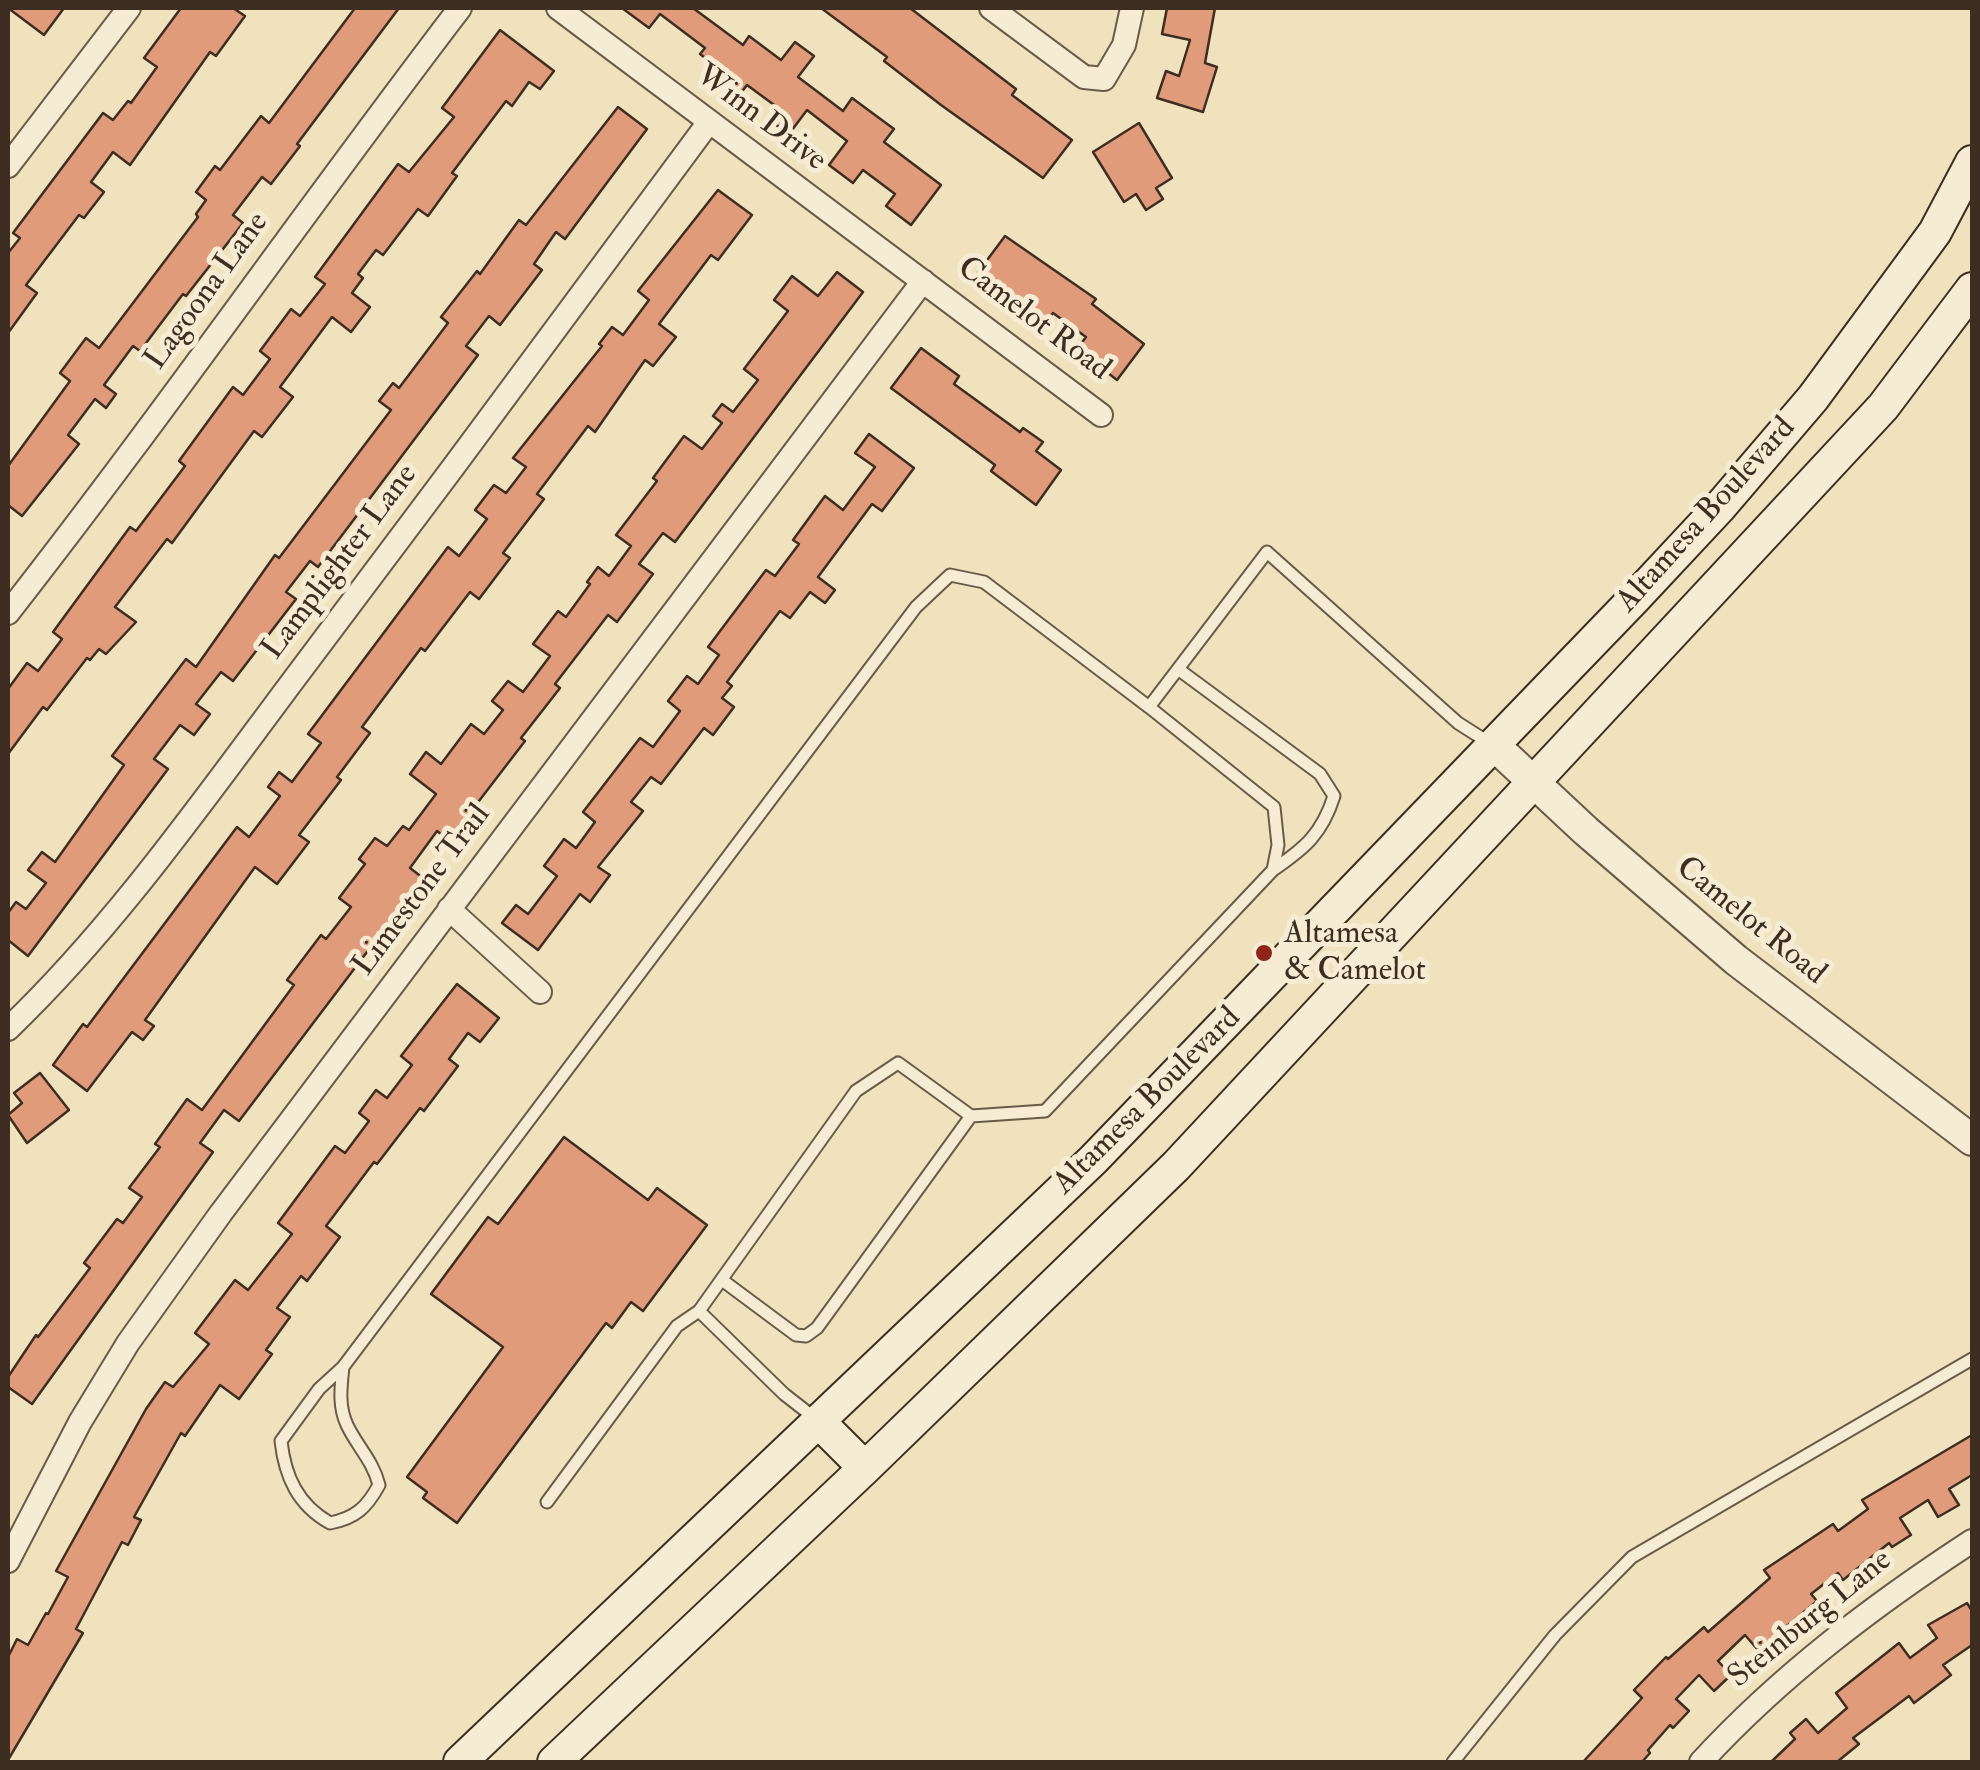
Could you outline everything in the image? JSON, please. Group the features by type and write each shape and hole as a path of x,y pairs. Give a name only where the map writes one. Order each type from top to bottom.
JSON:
{"main road":[{"name":"Altamesa Boulevard","path":"460,1762 1093,1160 1719,508 1813,398 1935,232 1972,162"},
{"name":"Altamesa Boulevard","path":"554,1762 1176,1166 1883,407 1972,289"},
{"path":"819,1422 865,1468"}],"street":[{"path":"8,166 129,8"},
{"name":"Lagoona Lane","path":"8,613 103,491 460,8"},
{"name":"Winn Drive","path":"558,8 923,281"},
{"path":"992,8 1084,77 1104,79 1124,45 1132,8"},
{"name":"Lamplighter Lane","path":"8,1029 103,926 248,740 709,122"},
{"name":"Camelot Road","path":"923,281 1101,414"},
{"name":"Limestone Trail","path":"8,1561 80,1422 128,1342 923,281"},
{"name":"Camelot Road","path":"1494,746 1736,960 1972,1140"},
{"path":"449,909 540,992"},
{"name":"Steinburg Lane","path":"1701,1762 1742,1717 1820,1649 1907,1583 1972,1541"}],"lane":[{"path":"1149,707 1267,552 1458,724 1494,746"},
{"path":"343,1367 342,1408 347,1426 364,1450 379,1484 357,1515 330,1523 312,1513 293,1488 284,1466 281,1441 319,1389 343,1367 916,606 950,575 984,582 1274,807 1278,845 1273,870"},
{"path":"546,1502 677,1326 700,1311 856,1091 898,1063 971,1116 1045,1111 1273,870 1306,847 1326,821 1334,796 1320,774 1178,669"},
{"path":"722,1280 796,1335 806,1336 818,1328 971,1116"},
{"path":"700,1311 784,1394 819,1422"},
{"path":"1453,1762 1555,1635 1632,1558 1972,1359"}],"building":[{"path":"8,8 64,8 44,35"},
{"path":"181,8 233,8 245,16 216,56 210,52 130,165 113,152 91,182 104,192 84,218 79,215 26,285 37,293 8,333 8,253 20,238 13,233 103,113 113,120 128,101 131,103 157,67 144,58"},
{"path":"355,8 399,8 271,184 262,177 233,215 243,223 230,240 140,351 133,346 104,385 116,394 106,408 95,399 68,435 79,444 22,516 8,505 8,466 70,381 60,373 86,338 99,348 198,217 196,214 206,200 196,192 215,166 220,170 261,116 269,123"},
{"path":"622,8 693,8 743,45 749,36 781,60 795,42 814,56 798,77 843,111 852,98 894,129 884,142 941,185 911,225 886,206 895,194 863,170 853,183 829,165 847,141 807,110 789,134 772,122 781,110 747,85 737,98 718,83 725,73 700,54 705,48 660,14 649,28"},
{"path":"821,8 910,8 1016,89 1012,95 1072,140 1043,178 941,105 884,61 887,57"},
{"path":"1167,8 1215,8 1205,63 1217,67 1203,112 1157,98 1166,71 1179,76 1190,40 1162,34"},
{"path":"500,30 554,71 540,89 529,82 512,106 506,101 452,173 457,176 428,216 418,209 383,255 376,250 358,274 363,278 352,293 370,307 351,332 332,317 280,387 293,397 262,437 254,431 172,543 167,539 115,607 136,622 106,654 99,649 90,660 87,658 8,754 8,689 27,663 38,671 62,639 53,632 130,527 136,531 185,466 179,461 233,387 243,395 270,359 260,351 291,309 300,316 325,284 315,277 398,164 409,172 454,117 442,108"},
{"path":"618,107 647,129 565,239 556,232 534,264 542,270 500,325 489,316 466,346 478,355 318,567 310,561 286,592 296,599 233,681 221,672 196,704 210,714 194,735 180,725 154,759 168,769 28,956 8,940 8,913 16,902 26,909 46,883 28,870 42,852 55,862 124,765 112,756 186,659 196,667 275,555 279,558 391,410 379,401 393,383 399,388 448,323 441,317 477,271 480,274 519,220 526,225"},
{"path":"1139,123 1172,178 1156,188 1163,199 1146,210 1136,194 1124,202 1093,152"},
{"path":"718,190 752,215 718,260 711,255 659,324 676,337 653,366 645,360 595,432 588,426 537,494 544,499 503,553 510,558 479,599 470,592 425,651 421,648 362,727 370,733 337,777 341,780 299,835 309,842 277,884 255,867 145,1020 154,1026 143,1040 132,1032 87,1091 53,1065 83,1024 87,1027 237,827 249,837 280,796 268,787 279,772 292,782 321,743 308,734 448,547 459,556 487,519 475,510 494,485 506,493 526,467 513,458 602,346 599,344 612,327 623,335 649,300 638,291"},
{"path":"1005,236 1096,299 1092,304 1144,344 1117,380 1077,349 1086,337 1053,313 1043,325 976,275"},
{"path":"837,272 863,292 675,542 663,533 639,564 653,574 617,622 608,615 555,684 560,688 521,738 525,741 449,840 437,831 410,868 423,878 239,1121 224,1110 200,1143 213,1152 32,1404 8,1387 8,1377 36,1335 90,1268 84,1263 117,1219 123,1223 142,1197 129,1188 160,1147 155,1144 187,1099 202,1110 294,985 287,980 321,935 326,939 351,907 339,898 365,864 359,859 375,838 387,846 403,826 409,830 436,794 410,774 426,752 441,764 471,724 484,734 503,710 492,701 508,681 523,692 550,656 533,644 558,611 566,617 598,567 609,576 631,546 616,535 657,481 653,478 684,436 702,449 722,423 713,416 722,404 733,412 758,380 744,369 788,311 774,300 792,276 818,296"},
{"path":"921,348 959,376 954,384 1020,432 1023,428 1043,442 1036,451 1061,470 1036,505 991,471 995,465 891,388"},
{"path":"869,434 914,468 882,511 872,504 818,577 835,590 825,603 810,592 790,618 780,611 727,682 732,686 722,698 734,707 713,735 704,728 661,784 651,777 631,802 643,811 598,867 610,875 590,902 580,894 538,950 502,923 516,905 528,914 557,876 544,866 564,839 576,848 595,822 583,812 640,738 653,747 680,711 668,701 687,676 698,684 719,655 708,647 766,570 775,576 799,544 793,540 825,496 843,510 875,467 855,453"},
{"path":"457,984 499,1018 480,1042 468,1033 449,1059 458,1066 424,1111 420,1108 377,1164 374,1162 326,1226 340,1237 307,1281 301,1276 277,1308 290,1317 266,1350 272,1354 239,1399 220,1385 185,1436 181,1433 134,1517 141,1520 128,1545 122,1542 76,1629 83,1633 8,1760 8,1657 17,1639 28,1645 48,1614 68,1577 56,1571 146,1409 165,1382 173,1387 209,1344 195,1333 235,1280 248,1290 292,1234 278,1223 335,1146 345,1153 369,1121 359,1113 376,1090 387,1098 412,1065 401,1056"},
{"path":"40,1073 69,1110 27,1143 8,1115 22,1103 14,1093"},
{"path":"564,1137 648,1200 657,1188 707,1225 643,1311 631,1302 612,1328 606,1323 457,1523 423,1498 427,1492 407,1477 503,1347 431,1294 488,1217 498,1224"},
{"path":"1972,1435 1972,1475 1949,1489 1959,1505 1938,1517 1928,1500 1900,1518 1911,1535 1892,1547 1889,1543 1843,1580 1838,1573 1811,1594 1817,1601 1758,1650 1745,1635 1718,1661 1731,1675 1714,1691 1699,1675 1676,1699 1689,1711 1673,1728 1670,1725 1642,1762 1583,1762 1642,1698 1634,1690 1666,1657 1704,1627 1708,1632 1770,1578 1764,1570 1833,1524 1838,1531 1868,1509 1862,1500"},
{"path":"1967,1603 1972,1611 1972,1645 1943,1665 1951,1675 1914,1703 1909,1696 1853,1738 1859,1744 1837,1762 1771,1762 1795,1739 1790,1733 1806,1719 1818,1733 1847,1708 1836,1693 1899,1643 1910,1658 1937,1638 1928,1625"}],"place":[{"name":"Altamesa & Camelot","path":"1264,953"}]}
